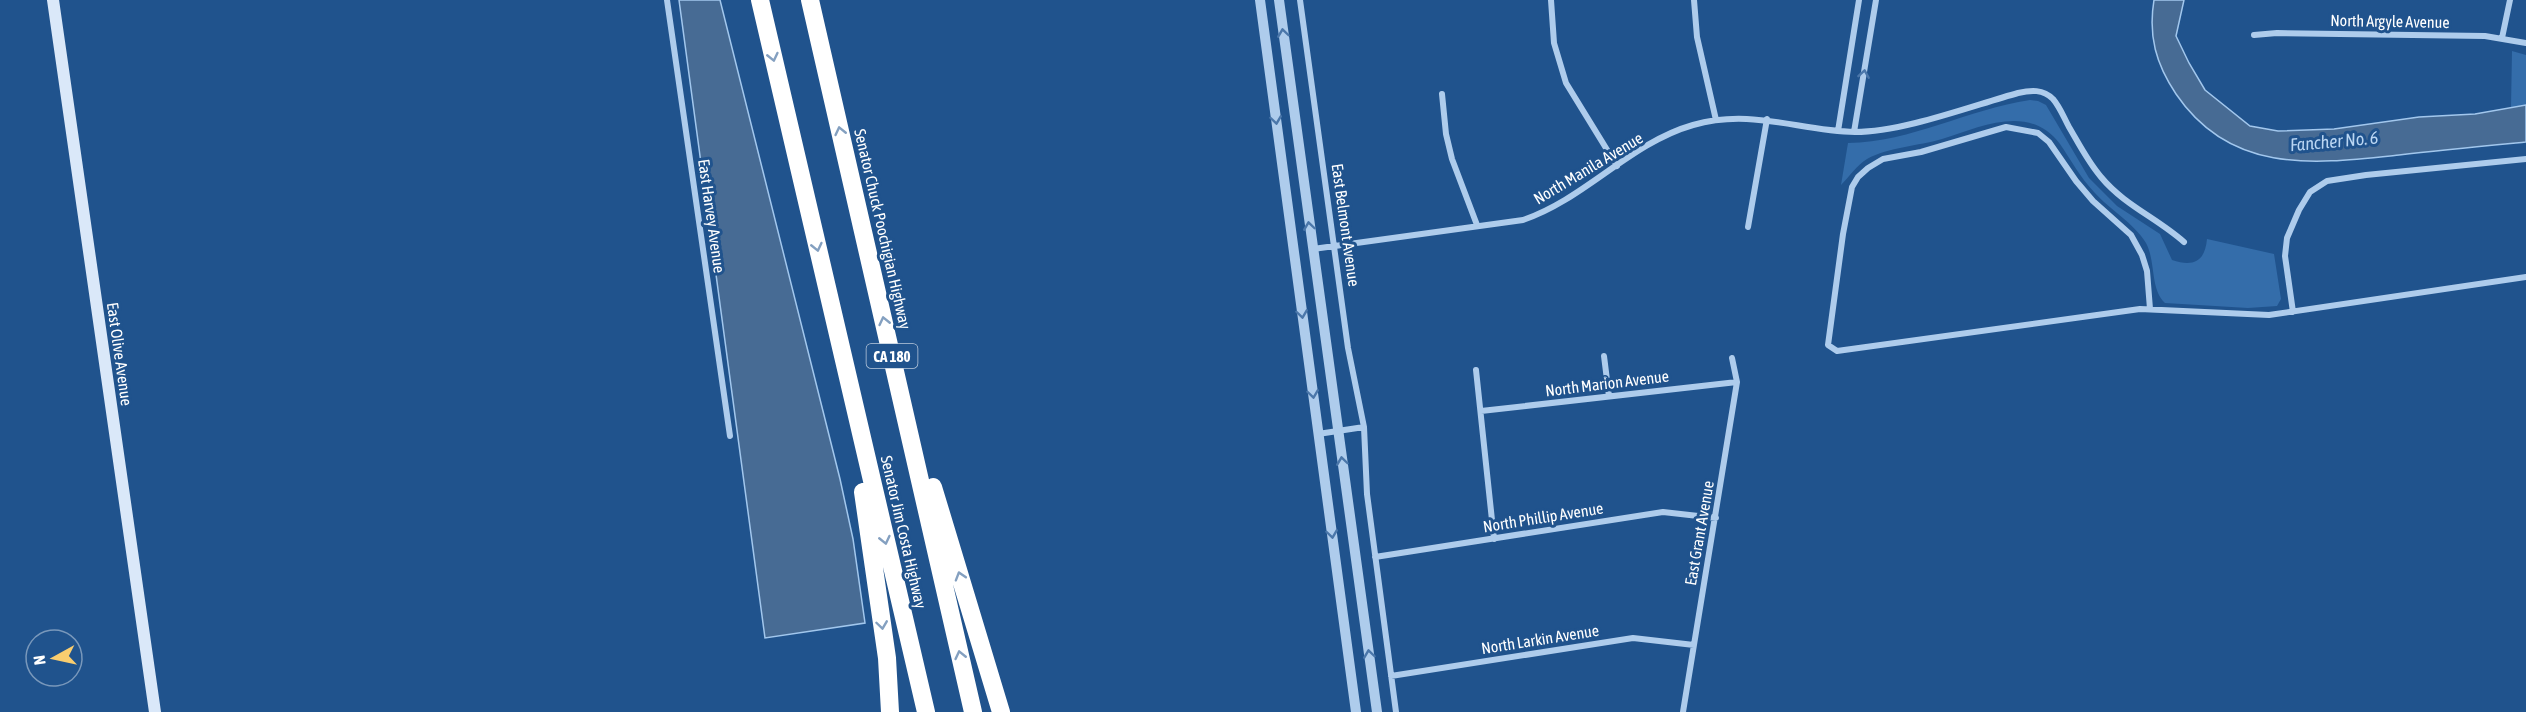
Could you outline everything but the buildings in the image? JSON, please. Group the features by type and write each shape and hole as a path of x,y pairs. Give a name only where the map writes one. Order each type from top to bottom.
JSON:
{"highway":[{"name":"CA 180","path":"760,0 844,360"},
{"name":"Senator Chuck Poochigian Highway","path":"810,0 973,712"},
{"path":"889,346 1001,712"},
{"path":"844,360 887,658 890,712"},
{"name":"Senator Jim Costa Highway","path":"844,360 926,712"}],"main road":[{"name":"East Olive Avenue","path":"53,0 155,712"}],"street":[{"name":"East Harvey Avenue","path":"667,0 730,436"},
{"path":"1260,0 1356,712"},
{"path":"1279,0 1377,712"},
{"name":"East Belmont Avenue","path":"1300,0 1348,348 1364,427 1367,494 1396,712"},
{"path":"1551,0 1554,43 1566,83 1617,166"},
{"path":"1694,0 1696,37 1716,120"},
{"path":"1838,130 1859,0"},
{"path":"1854,132 1876,0"},
{"path":"2502,38 2510,0"},
{"name":"North Argyle Avenue","path":"2254,35 2277,33 2502,38 2526,43"},
{"name":"North Manila Avenue","path":"1313,249 1523,220 1537,215 1672,133 1716,120 1767,119 1854,132 1872,131 1907,124 2018,93 2040,92 2052,99 2058,106 2088,161 2117,194 2141,212 2161,223 2184,242"},
{"path":"1442,94 1446,134 1452,159 1477,225"},
{"path":"1748,227 1767,119"},
{"path":"2150,309 2147,272 2142,255 2131,235 2093,201 2049,142 2038,133 2006,127 1921,152 1882,159 1858,177 1852,188 1843,234 1828,345 1837,351 2150,309 2249,315 2294,312 2526,277"},
{"path":"2294,312 2285,256 2287,238 2310,192 2327,181 2366,175 2526,159"},
{"path":"1604,356 1609,396"},
{"name":"East Grant Avenue","path":"1683,712 1737,382 1732,358"},
{"path":"1476,370 1494,539"},
{"name":"North Marion Avenue","path":"1481,411 1737,382"},
{"path":"1318,434 1364,427"},
{"name":"North Phillip Avenue","path":"1375,557 1663,512 1716,518"},
{"name":"North Larkin Avenue","path":"1391,676 1633,638 1694,645"}],"shaded area":[{"path":"2512,51 2526,55 2526,105 2511,108"},
{"path":"2030,100 2046,105 2089,178 2117,206 2160,234 2172,260 2186,263 2197,261 2204,253 2207,239 2274,254 2281,299 2277,306 2248,308 2165,303 2157,290 2149,250 2141,236 2094,192 2060,144 2048,132 2034,124 2019,121 1988,124 1942,139 1885,152 1863,162 1841,185 1848,143 1895,137 1984,110"}],"water":[{"path":"679,0 720,0 840,479 853,539 865,623 765,638"},
{"name":"Fancher No. 6","path":"2154,0 2184,0 2176,36 2189,63 2205,90 2250,126 2278,131 2334,129 2419,117 2475,114 2526,105 2526,142 2336,161 2276,158 2248,151 2222,139 2198,120 2169,83 2159,61 2153,38"}]}
